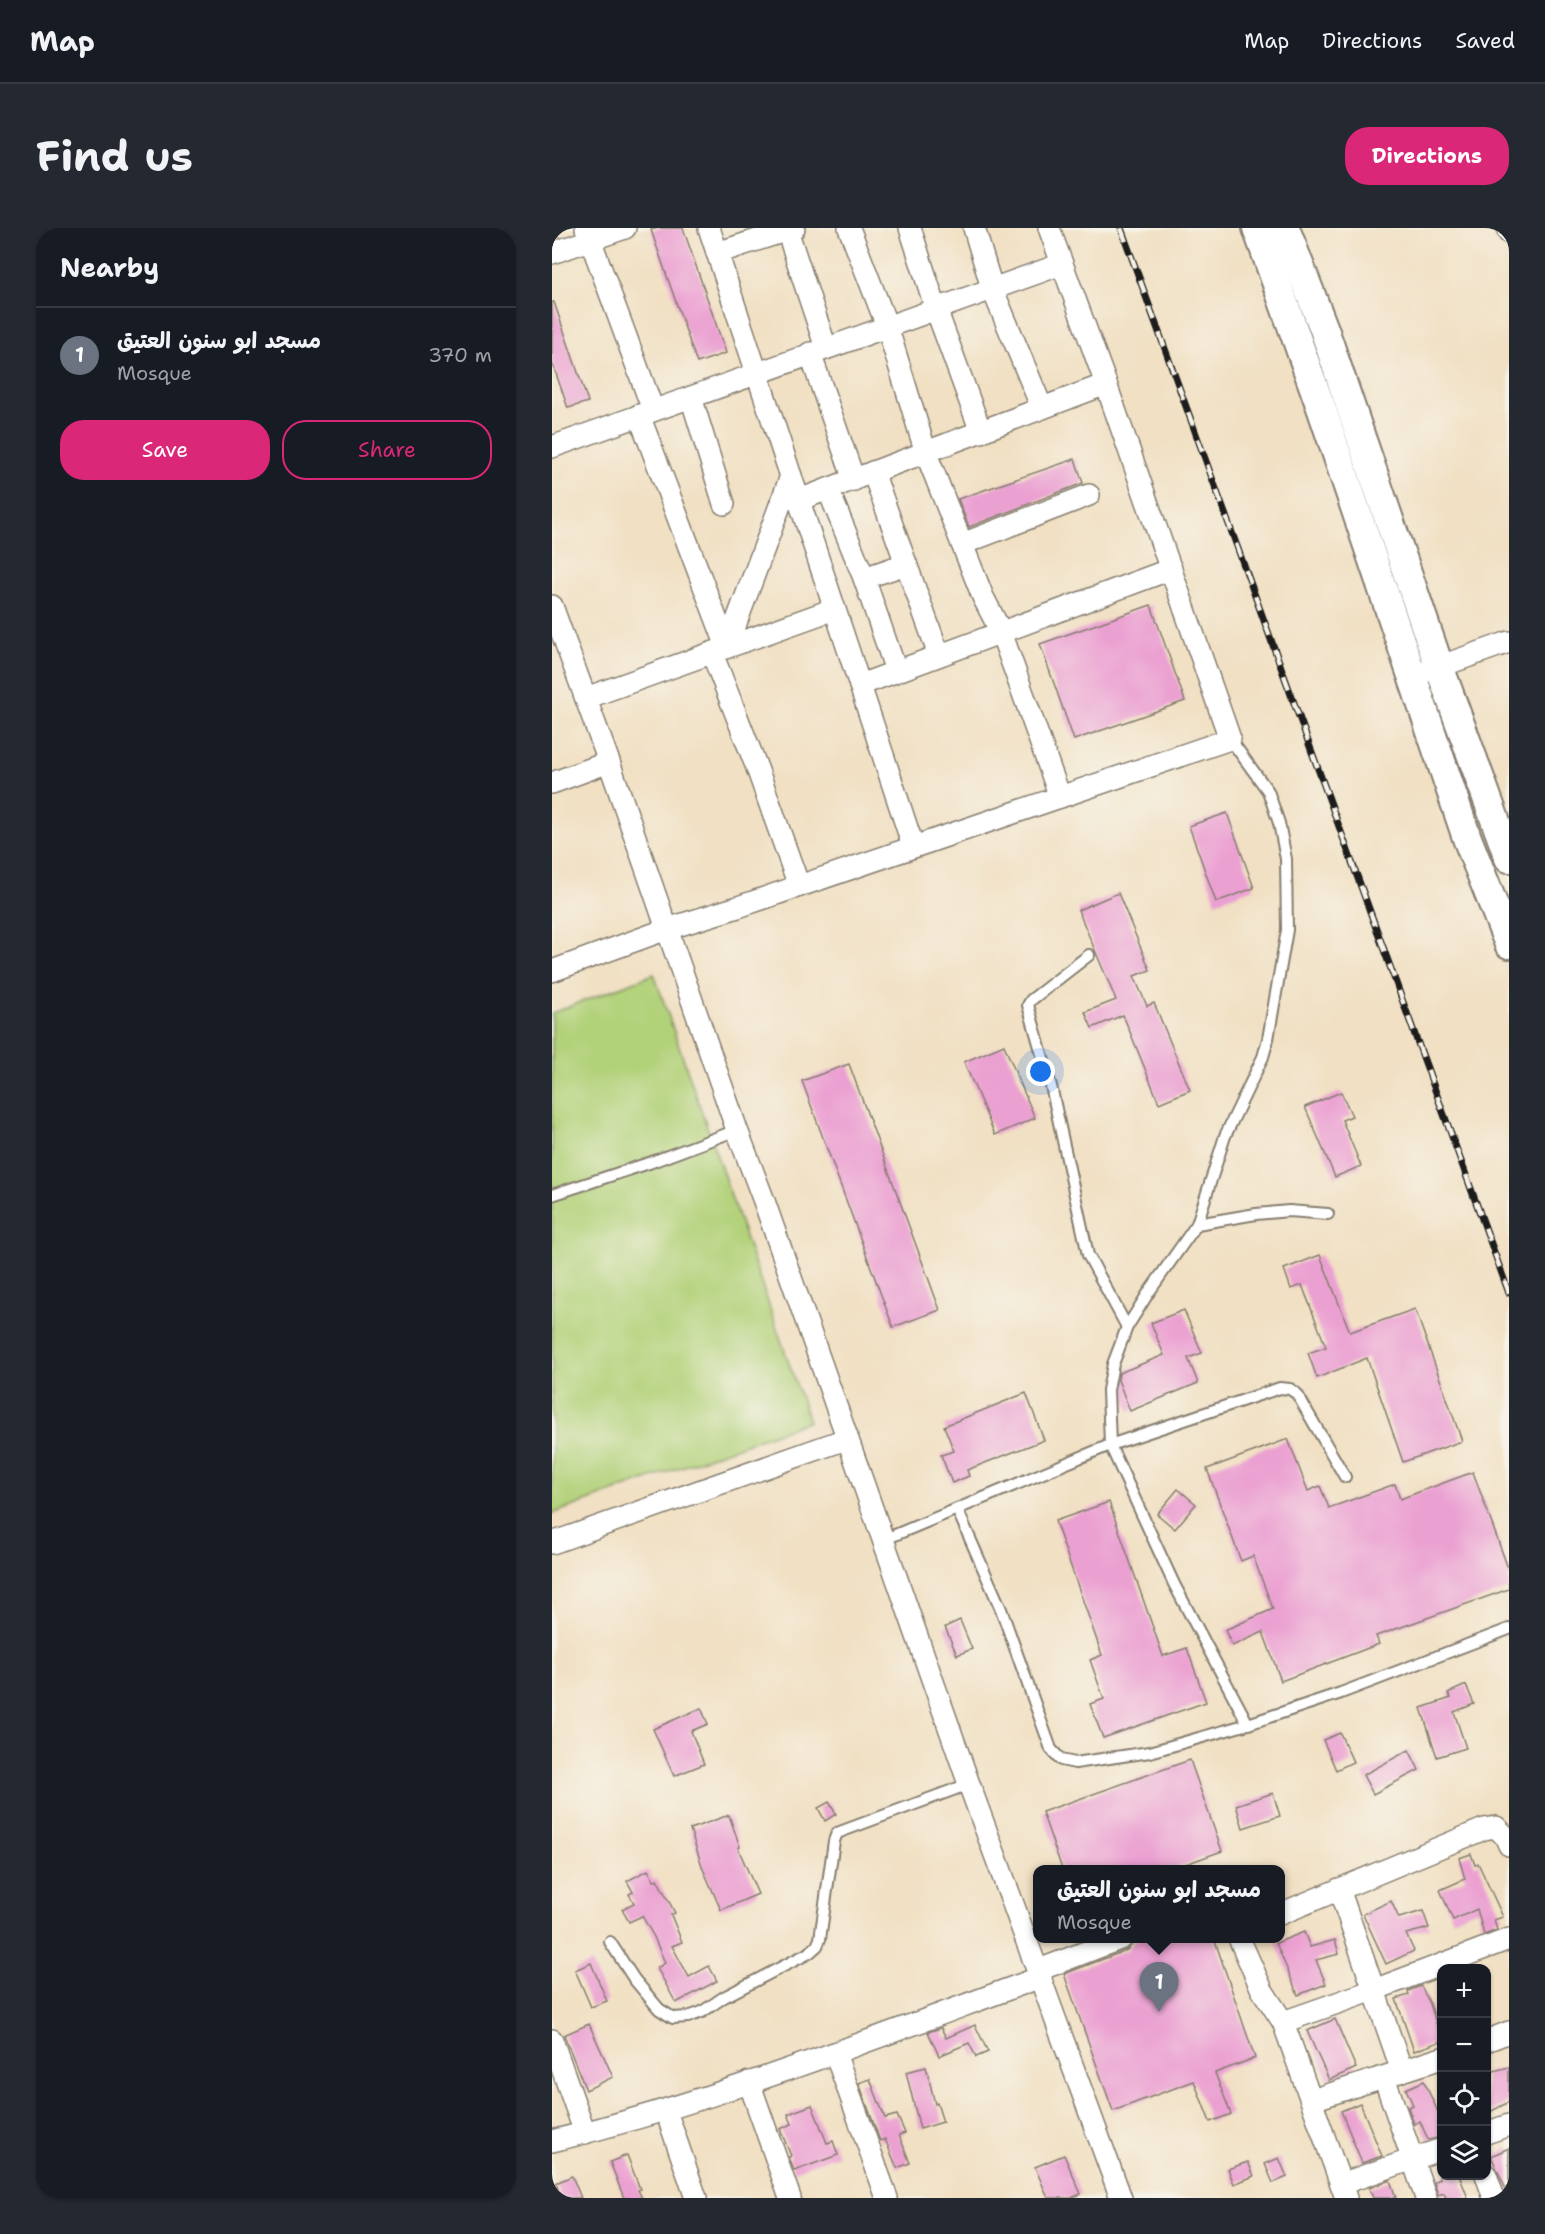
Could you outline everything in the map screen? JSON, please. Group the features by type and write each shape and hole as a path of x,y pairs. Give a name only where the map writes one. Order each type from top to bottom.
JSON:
{"main road":[{"path":"1257,228 1322,410 1467,838 1509,944"},
{"path":"1285,228 1324,329 1439,666 1509,858"}],"street":[{"path":"552,253 588,234 624,228"},
{"path":"709,228 913,846"},
{"path":"849,228 887,326 926,453 983,597 1001,632 1060,796"},
{"path":"910,228 936,309 981,432"},
{"path":"974,228 992,288 1042,408"},
{"path":"552,971 667,929 1230,739 1049,228"},
{"path":"1507,228 1509,233"},
{"path":"717,253 791,229 818,351 864,476 906,564 939,656"},
{"path":"588,234 758,768 800,886"},
{"path":"552,447 1062,264"},
{"path":"800,500 1106,384"},
{"path":"691,397 724,504"},
{"path":"720,650 791,476"},
{"path":"828,489 864,579 894,665"},
{"path":"962,544 1089,495"},
{"path":"864,579 906,564"},
{"path":"860,685 1171,569"},
{"path":"552,606 969,1784 1121,2198"},
{"path":"586,698 834,609"},
{"path":"1412,676 1509,642"},
{"path":"552,783 609,762"},
{"path":"552,1543 846,1439"},
{"path":"1285,1912 1484,1829 1496,1827 1505,1836 1509,1845"},
{"path":"1338,1889 1374,1990 1412,2160 1426,2198"},
{"path":"1283,2022 1509,1939"},
{"path":"552,2141 666,2110 835,2052 1040,1973 1110,1943"},
{"path":"1241,1943 1262,1990 1283,2022 1344,2191 1437,2151"},
{"path":"1491,2039 1509,2032"},
{"path":"552,2040 585,2133"},
{"path":"835,2052 887,2198"},
{"path":"1312,2100 1437,2060"},
{"path":"749,2082 790,2198"},
{"path":"666,2110 696,2198"},
{"path":"1491,2131 1509,2125"},
{"path":"1488,2180 1494,2198"}],"lane":[{"path":"1230,739 1268,790 1280,823 1286,859 1287,930 1263,1057 1225,1136 1197,1224 1127,1327 1113,1364 1108,1390 1110,1445 1174,1584 1248,1724"},
{"path":"1089,955 1031,1000 1028,1005 1051,1086 1088,1256 1127,1327"},
{"path":"552,1195 649,1163 736,1130"},
{"path":"1197,1224 1288,1211 1328,1214"},
{"path":"884,1540 1110,1445 1280,1389 1290,1389 1297,1394 1345,1477"},
{"path":"957,1509 1001,1609 1051,1749 1061,1760 1075,1763 1150,1752 1248,1724 1341,1693 1509,1629"},
{"path":"610,1942 634,1979 659,2009 673,2018 688,2017 702,2012 724,1997 817,1947 837,1833 969,1784"}],"green space":[{"path":"654,974 809,1421 552,1514 552,1013"}],"building":[{"path":"683,228 726,353 697,363 651,230"},
{"path":"552,302 554,302 588,402 568,408 552,362"},
{"path":"1075,459 1083,483 969,527 958,499"},
{"path":"1151,605 1185,701 1074,740 1040,644"},
{"path":"1227,813 1254,888 1216,902 1189,826"},
{"path":"1118,893 1150,970 1134,976 1147,1006 1154,1003 1190,1090 1159,1103 1123,1015 1092,1028 1085,1012 1116,1000 1078,910"},
{"path":"1004,1045 1035,1118 995,1135 964,1062"},
{"path":"849,1064 940,1310 893,1327 802,1081"},
{"path":"1341,1092 1352,1116 1342,1120 1361,1166 1335,1177 1305,1107"},
{"path":"1320,1255 1350,1332 1415,1309 1462,1441 1403,1462 1367,1358 1317,1378 1308,1353 1326,1347 1302,1285 1291,1289 1284,1269"},
{"path":"1184,1310 1202,1353 1188,1358 1198,1383 1130,1411 1118,1380 1119,1373 1164,1355 1151,1323"},
{"path":"1026,1393 1044,1440 967,1470 969,1476 952,1483 941,1455 954,1451 944,1426"},
{"path":"1288,1439 1308,1491 1320,1486 1329,1508 1395,1484 1400,1499 1473,1472 1509,1571 1509,1589 1376,1636 1379,1644 1281,1681 1263,1632 1232,1646 1225,1630 1273,1609 1253,1556 1241,1561 1207,1469"},
{"path":"1178,1489 1196,1504 1175,1529 1157,1514"},
{"path":"1109,1502 1163,1656 1187,1648 1206,1702 1103,1738 1090,1704 1104,1699 1090,1660 1102,1655 1055,1521"},
{"path":"960,1620 972,1649 957,1655 945,1627"},
{"path":"1466,1685 1474,1704 1454,1712 1466,1748 1437,1757 1421,1708 1451,1698 1448,1693"},
{"path":"701,1708 708,1724 691,1731 704,1764 674,1776 653,1729"},
{"path":"1340,1733 1353,1762 1336,1770 1323,1740"},
{"path":"1409,1750 1419,1770 1373,1794 1363,1775"},
{"path":"1190,1760 1222,1851 1183,1865 1061,1865 1042,1812"},
{"path":"1273,1793 1280,1816 1243,1828 1236,1805"},
{"path":"829,1802 836,1814 825,1821 818,1808"},
{"path":"729,1815 740,1847 738,1848 758,1894 721,1910 703,1869 690,1829"},
{"path":"1471,1854 1475,1865 1478,1863 1503,1917 1494,1920 1497,1930 1484,1935 1477,1909 1453,1920 1440,1890 1465,1879 1459,1858"},
{"path":"648,1870 654,1881 657,1879 675,1913 671,1915 682,1942 672,1946 689,1977 709,1966 717,1981 676,2003 657,1968 665,1963 642,1916 629,1922 622,1909 634,1903 629,1894 633,1892 627,1881"},
{"path":"1391,1901 1399,1918 1423,1911 1429,1928 1406,1934 1414,1951 1386,1964 1363,1914"},
{"path":"1304,1932 1310,1947 1335,1940 1339,1954 1316,1960 1326,1984 1298,1995 1276,1943 1285,1943 1285,1939"},
{"path":"1132,1943 1216,1943 1255,2058 1215,2073 1231,2114 1210,2122 1194,2081 1113,2111 1064,1974 1127,1950"},
{"path":"591,1963 607,2001 591,2007 575,1970"},
{"path":"1421,1986 1437,2026 1437,2043 1414,2051 1396,1999 1409,1995 1408,1991"},
{"path":"1335,2019 1356,2068 1329,2080 1307,2031"},
{"path":"589,2024 613,2077 586,2090 564,2035"},
{"path":"975,2025 988,2052 976,2057 969,2043 939,2056 928,2032 941,2028 946,2038"},
{"path":"926,2067 935,2104 937,2103 943,2122 920,2129 906,2072"},
{"path":"1509,2067 1509,2102 1491,2111 1491,2072"},
{"path":"870,2079 885,2118 897,2115 905,2133 899,2135 910,2163 897,2168 885,2139 880,2141 859,2083"},
{"path":"1424,2081 1437,2110 1437,2138 1428,2140 1420,2121 1414,2124 1408,2107 1413,2105 1406,2089"},
{"path":"1360,2103 1382,2156 1362,2163 1341,2111"},
{"path":"812,2105 827,2143 833,2141 838,2155 794,2171 789,2157 791,2156 780,2129 792,2124 788,2114"},
{"path":"1509,2148 1509,2196 1491,2156"},
{"path":"627,2155 642,2198 624,2198 610,2162"},
{"path":"1064,2155 1081,2194 1071,2198 1048,2198 1035,2167"},
{"path":"1279,2158 1287,2177 1273,2183 1265,2164"},
{"path":"1248,2162 1254,2176 1234,2184 1228,2169"},
{"path":"572,2176 581,2198 561,2198 556,2183"},
{"path":"1390,2180 1396,2198 1373,2198 1369,2188"},
{"path":"1461,2180 1468,2198 1446,2198 1444,2193 1438,2195 1434,2182"}],"railway":[{"path":"1121,228 1509,1293"}],"place":[{"name":"مسجد ابو سنون العتيق","path":"1159,2012"}]}
